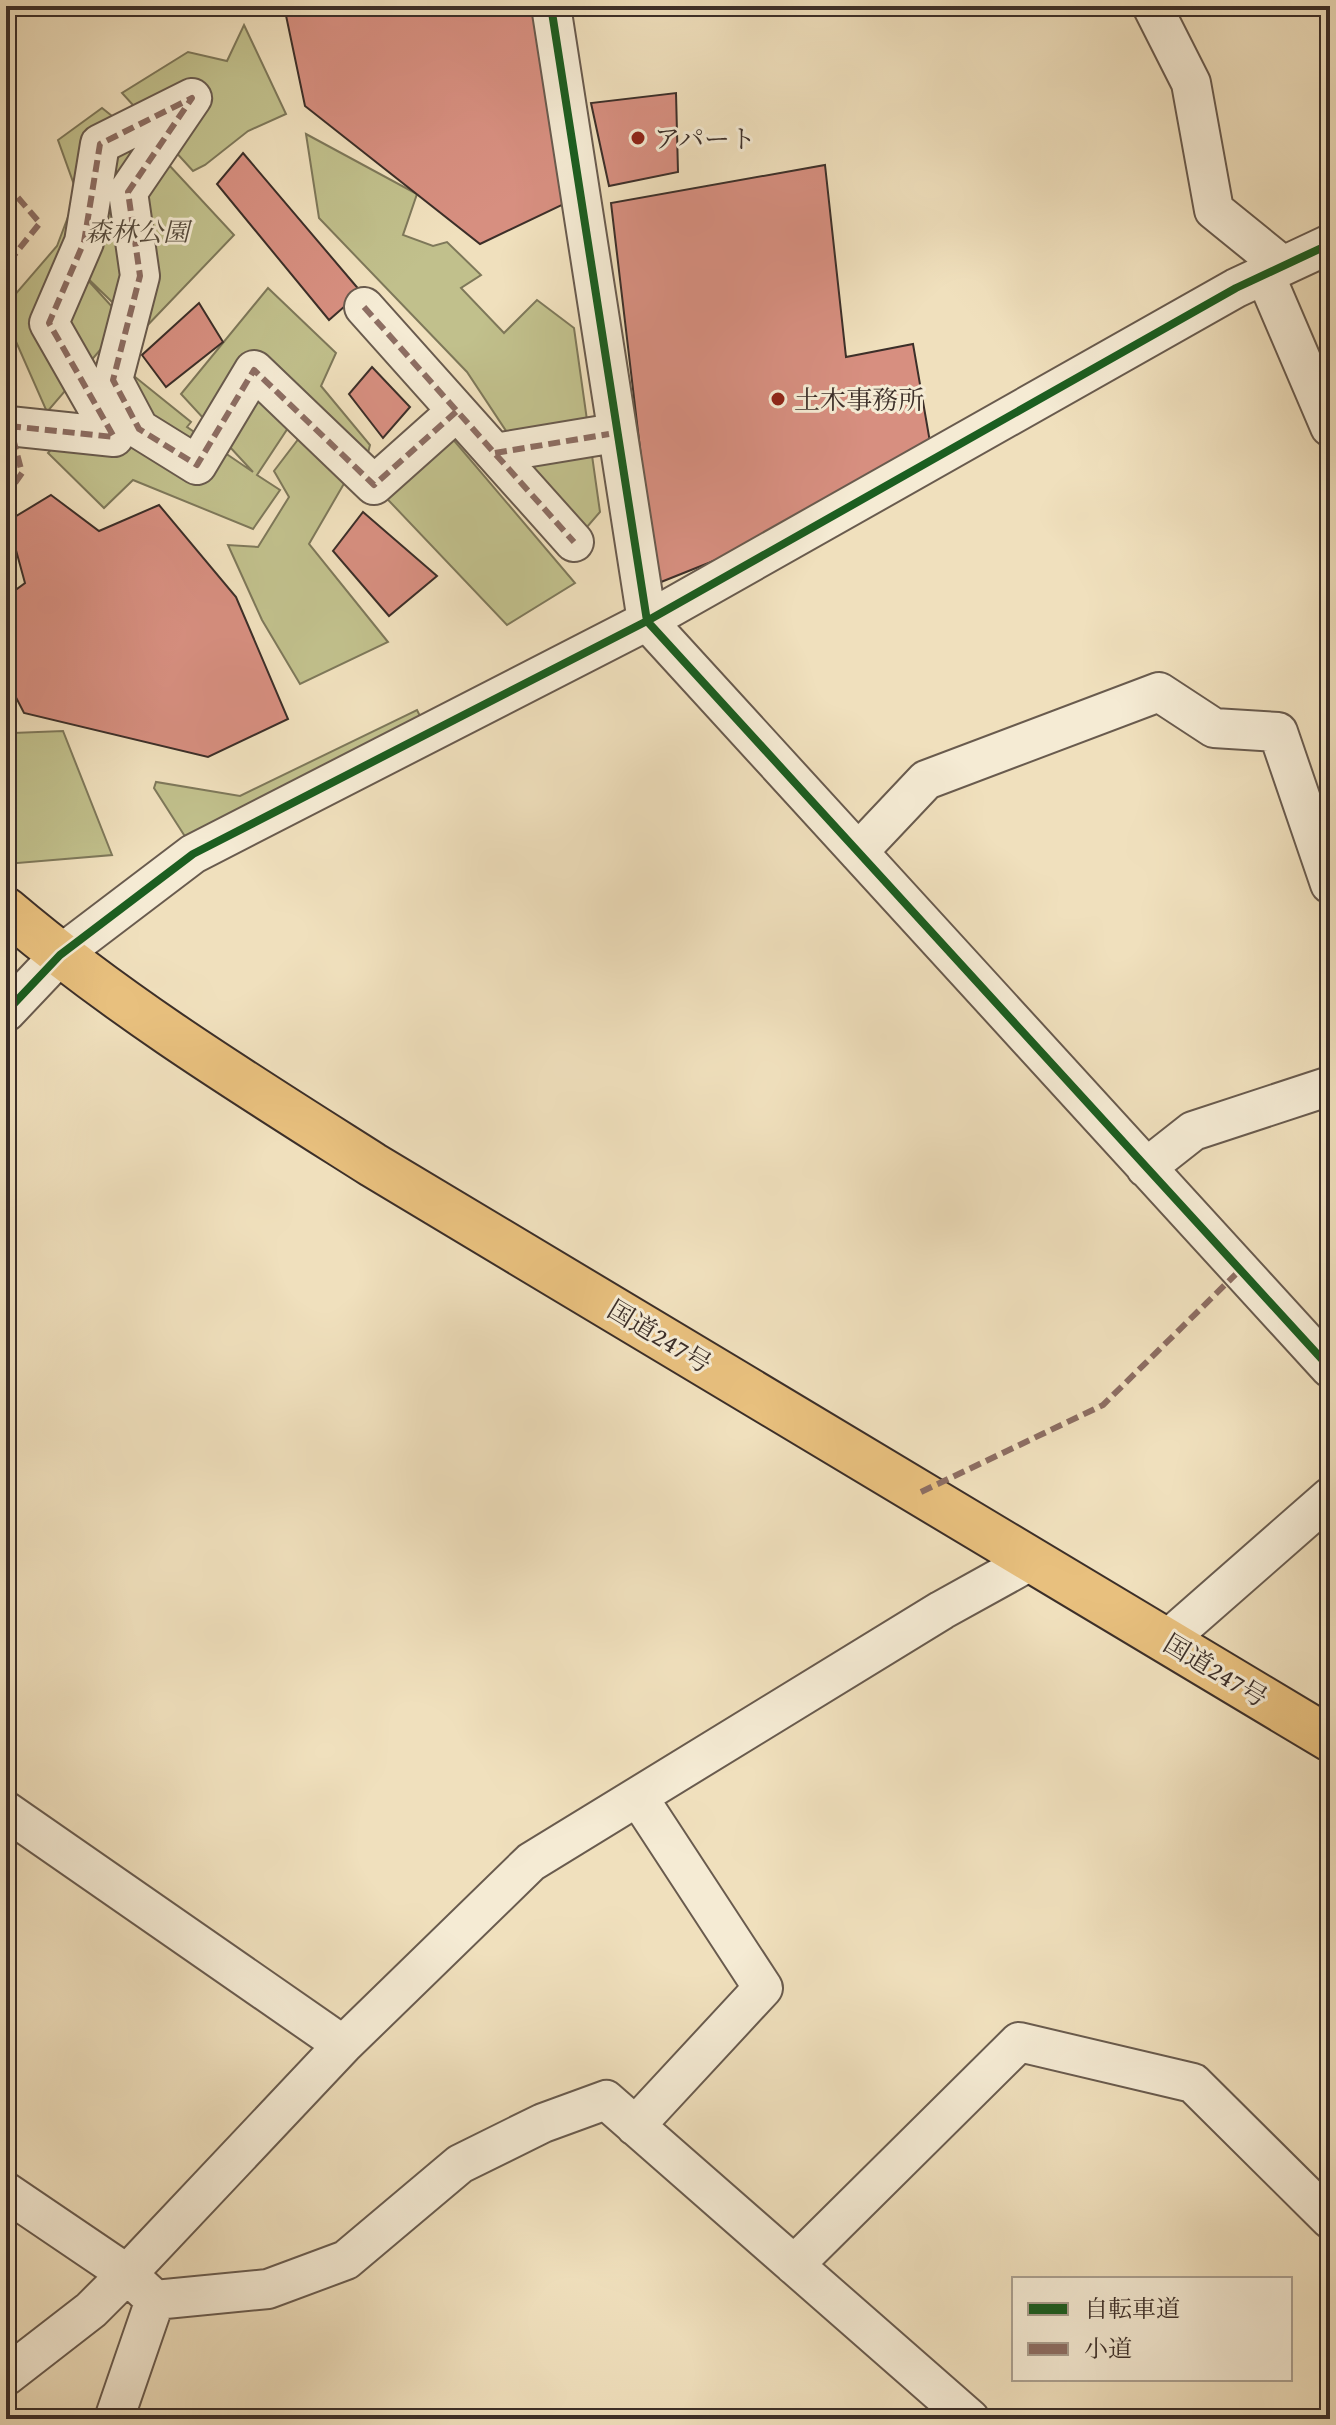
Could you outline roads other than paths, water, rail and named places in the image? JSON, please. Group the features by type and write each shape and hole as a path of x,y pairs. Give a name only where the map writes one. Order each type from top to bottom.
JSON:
{"highway":[{"name":"国道247号","path":"6,910 60,955 244,1083 373,1165 1330,1739"}],"street":[{"path":"551,6 647,621 1330,1368"},
{"path":"1152,6 1191,83 1214,210 1274,270 1330,427"},
{"path":"9,426 114,437 49,323 84,242 100,144 192,98 128,192 140,276 113,380 139,429 197,465 254,370 374,485 457,411"},
{"path":"6,1012 60,955 193,854 647,621 1236,288 1330,244"},
{"path":"364,307 574,542"},
{"path":"495,453 609,434"},
{"path":"858,852 926,780 1159,692 1214,728 1278,732 1330,884"},
{"path":"1146,1168 1193,1131 1330,1086"},
{"path":"1167,1640 1330,1497"},
{"path":"6,2376 91,2310 343,2045 531,1862 942,1610 1034,1559"},
{"path":"635,2126 763,1988 638,1797"},
{"path":"6,1811 343,2045"},
{"path":"794,2265 1019,2042 1193,2083 1330,2219"},
{"path":"6,2192 127,2274 155,2300 268,2289 346,2260 460,2164 543,2123 606,2100 970,2419"},
{"path":"114,2419 155,2300"}],"place":[{"name":"アパート","path":"638,138"},
{"name":"土木事務所","path":"778,399"}],"park label":[{"name":"森林公園","path":"137,231"}]}
